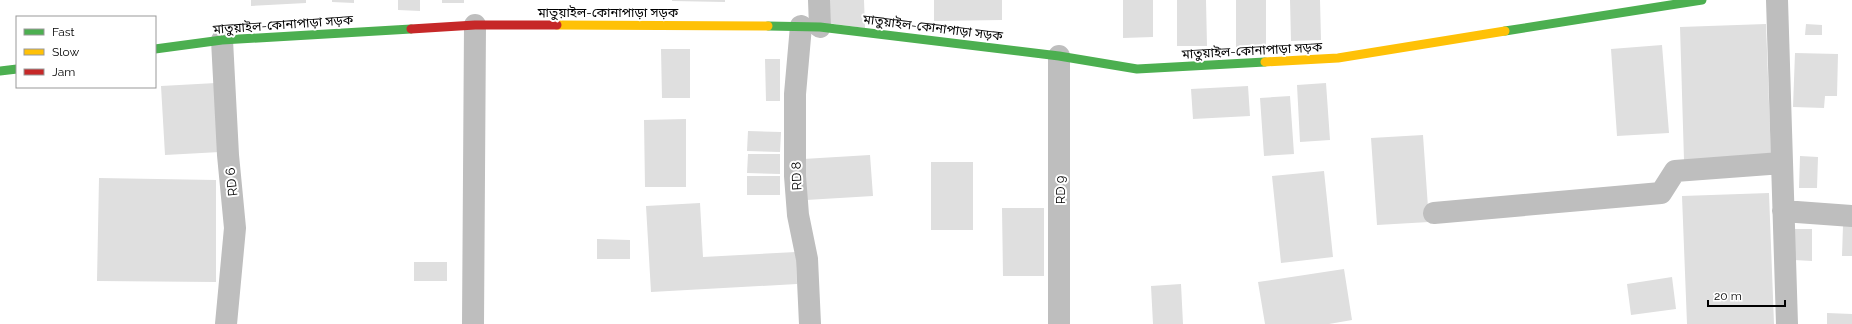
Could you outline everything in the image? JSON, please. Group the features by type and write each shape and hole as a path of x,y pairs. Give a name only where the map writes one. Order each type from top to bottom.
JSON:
{"main road":[{"name":"মাতুয়াইল-কোনাপাড়া সড়ক","path":"156,50 222,40 475,25 810,27 1059,56 1137,69 1338,58 1702,0"},
{"path":"0,71 16,69"}],"street":[{"name":"RD 8","path":"810,324 807,259 798,215 795,176 795,94 810,27 819,0"},
{"path":"1777,0 1787,324"},
{"path":"474,324 475,25"},
{"name":"RD 6","path":"222,40 228,155 235,228 226,324"},
{"name":"RD 9","path":"1059,56 1059,324"},
{"path":"1434,213 1661,193 1675,171 1782,163"},
{"path":"1783,211 1852,216"}],"building":[{"path":"251,0 306,0 306,3 251,6"},
{"path":"332,0 354,0 354,3 332,2"},
{"path":"398,0 420,0 420,11 398,10"},
{"path":"442,0 464,0 464,3 442,3"},
{"path":"725,0 725,2 672,1"},
{"path":"826,0 864,0 865,28 827,23"},
{"path":"934,0 1002,0 1002,20 934,21"},
{"path":"1123,0 1153,0 1153,37 1123,38"},
{"path":"1177,0 1206,0 1207,46 1177,46"},
{"path":"1236,0 1266,0 1266,46 1236,47"},
{"path":"1290,0 1320,0 1321,40 1291,41"},
{"path":"1766,24 1771,157 1684,160 1680,27"},
{"path":"1806,24 1822,25 1822,35 1805,35"},
{"path":"1662,45 1669,133 1617,136 1611,49"},
{"path":"661,49 690,49 690,98 662,98"},
{"path":"1795,53 1838,54 1837,96 1825,96 1824,108 1793,107"},
{"path":"765,59 780,59 780,101 766,101"},
{"path":"216,83 220,152 165,155 161,86"},
{"path":"1326,83 1330,140 1300,142 1297,85"},
{"path":"1248,86 1250,116 1193,119 1191,89"},
{"path":"1290,96 1294,154 1264,156 1260,98"},
{"path":"686,119 686,187 645,187 644,120"},
{"path":"748,131 781,132 780,152 747,151"},
{"path":"1423,135 1429,222 1377,225 1371,138"},
{"path":"748,154 780,154 780,174 747,173"},
{"path":"870,155 873,196 806,200 803,159"},
{"path":"1800,156 1818,157 1817,188 1799,188"},
{"path":"931,162 973,162 973,230 931,230"},
{"path":"1324,171 1333,257 1281,263 1272,176"},
{"path":"747,176 780,176 780,195 747,195"},
{"path":"99,178 216,180 216,282 97,281"},
{"path":"1769,193 1774,324 1687,324 1682,196"},
{"path":"700,203 703,257 796,252 797,284 651,292 646,206"},
{"path":"1002,208 1044,208 1044,276 1003,276"},
{"path":"1843,225 1852,225 1852,256 1842,256"},
{"path":"1794,229 1812,229 1812,261 1794,260"},
{"path":"597,239 630,240 630,259 597,259"},
{"path":"414,262 447,262 447,281 414,281"},
{"path":"1344,269 1352,320 1329,324 1265,324 1258,282"},
{"path":"1672,277 1676,309 1631,315 1627,284"},
{"path":"1181,284 1183,324 1153,324 1151,286"},
{"path":"1827,313 1852,314 1852,324 1827,324"}],"traffic: fast":[{"path":"1505,31 1702,0"},
{"path":"768,26 820,27 1059,56 1137,69 1265,62"},
{"path":"156,49 222,40 411,29"},
{"path":"0,71 16,69"}],"traffic: slow":[{"path":"557,25 768,26"},
{"path":"1265,62 1338,58 1505,31"}],"traffic: jam":[{"path":"411,29 475,25 557,25"}]}
